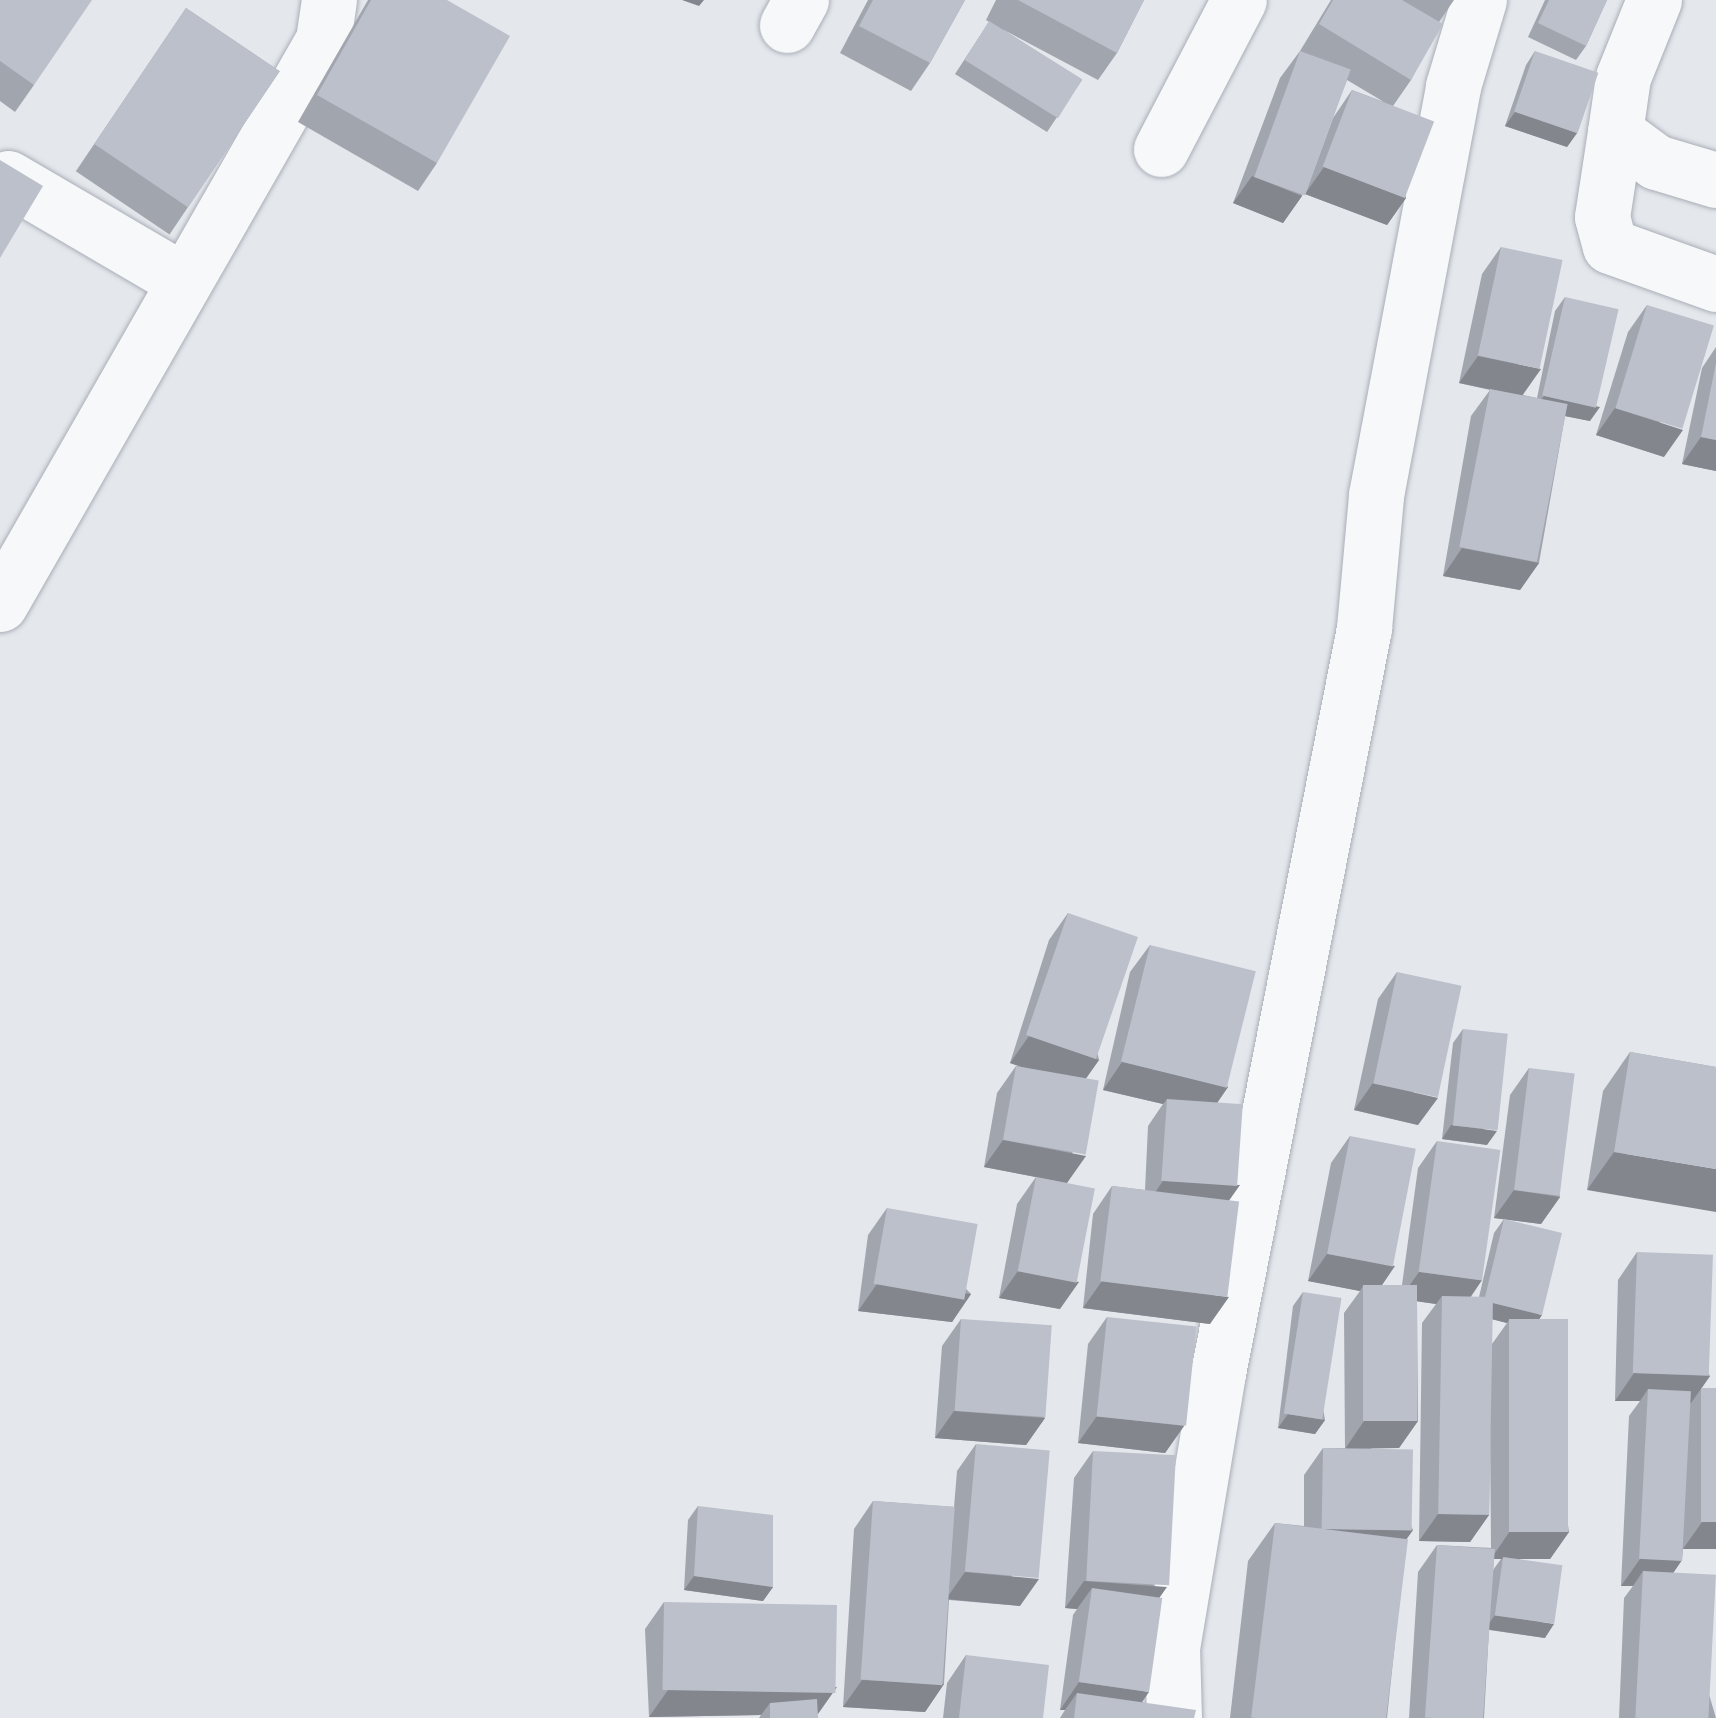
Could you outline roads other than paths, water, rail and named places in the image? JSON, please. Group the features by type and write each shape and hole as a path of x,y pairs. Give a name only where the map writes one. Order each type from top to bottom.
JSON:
{"street":[{"path":"0,604 323,40 329,0"},
{"path":"1161,149 1238,0"},
{"path":"1174,1718 1172,1648 1218,1372 1364,628 1376,495 1453,86 1479,0"},
{"path":"1654,0 1623,78 1602,216 1610,246 1716,284"},
{"path":"1615,132 1656,162 1716,180"},
{"path":"8,178 184,280"}]}
